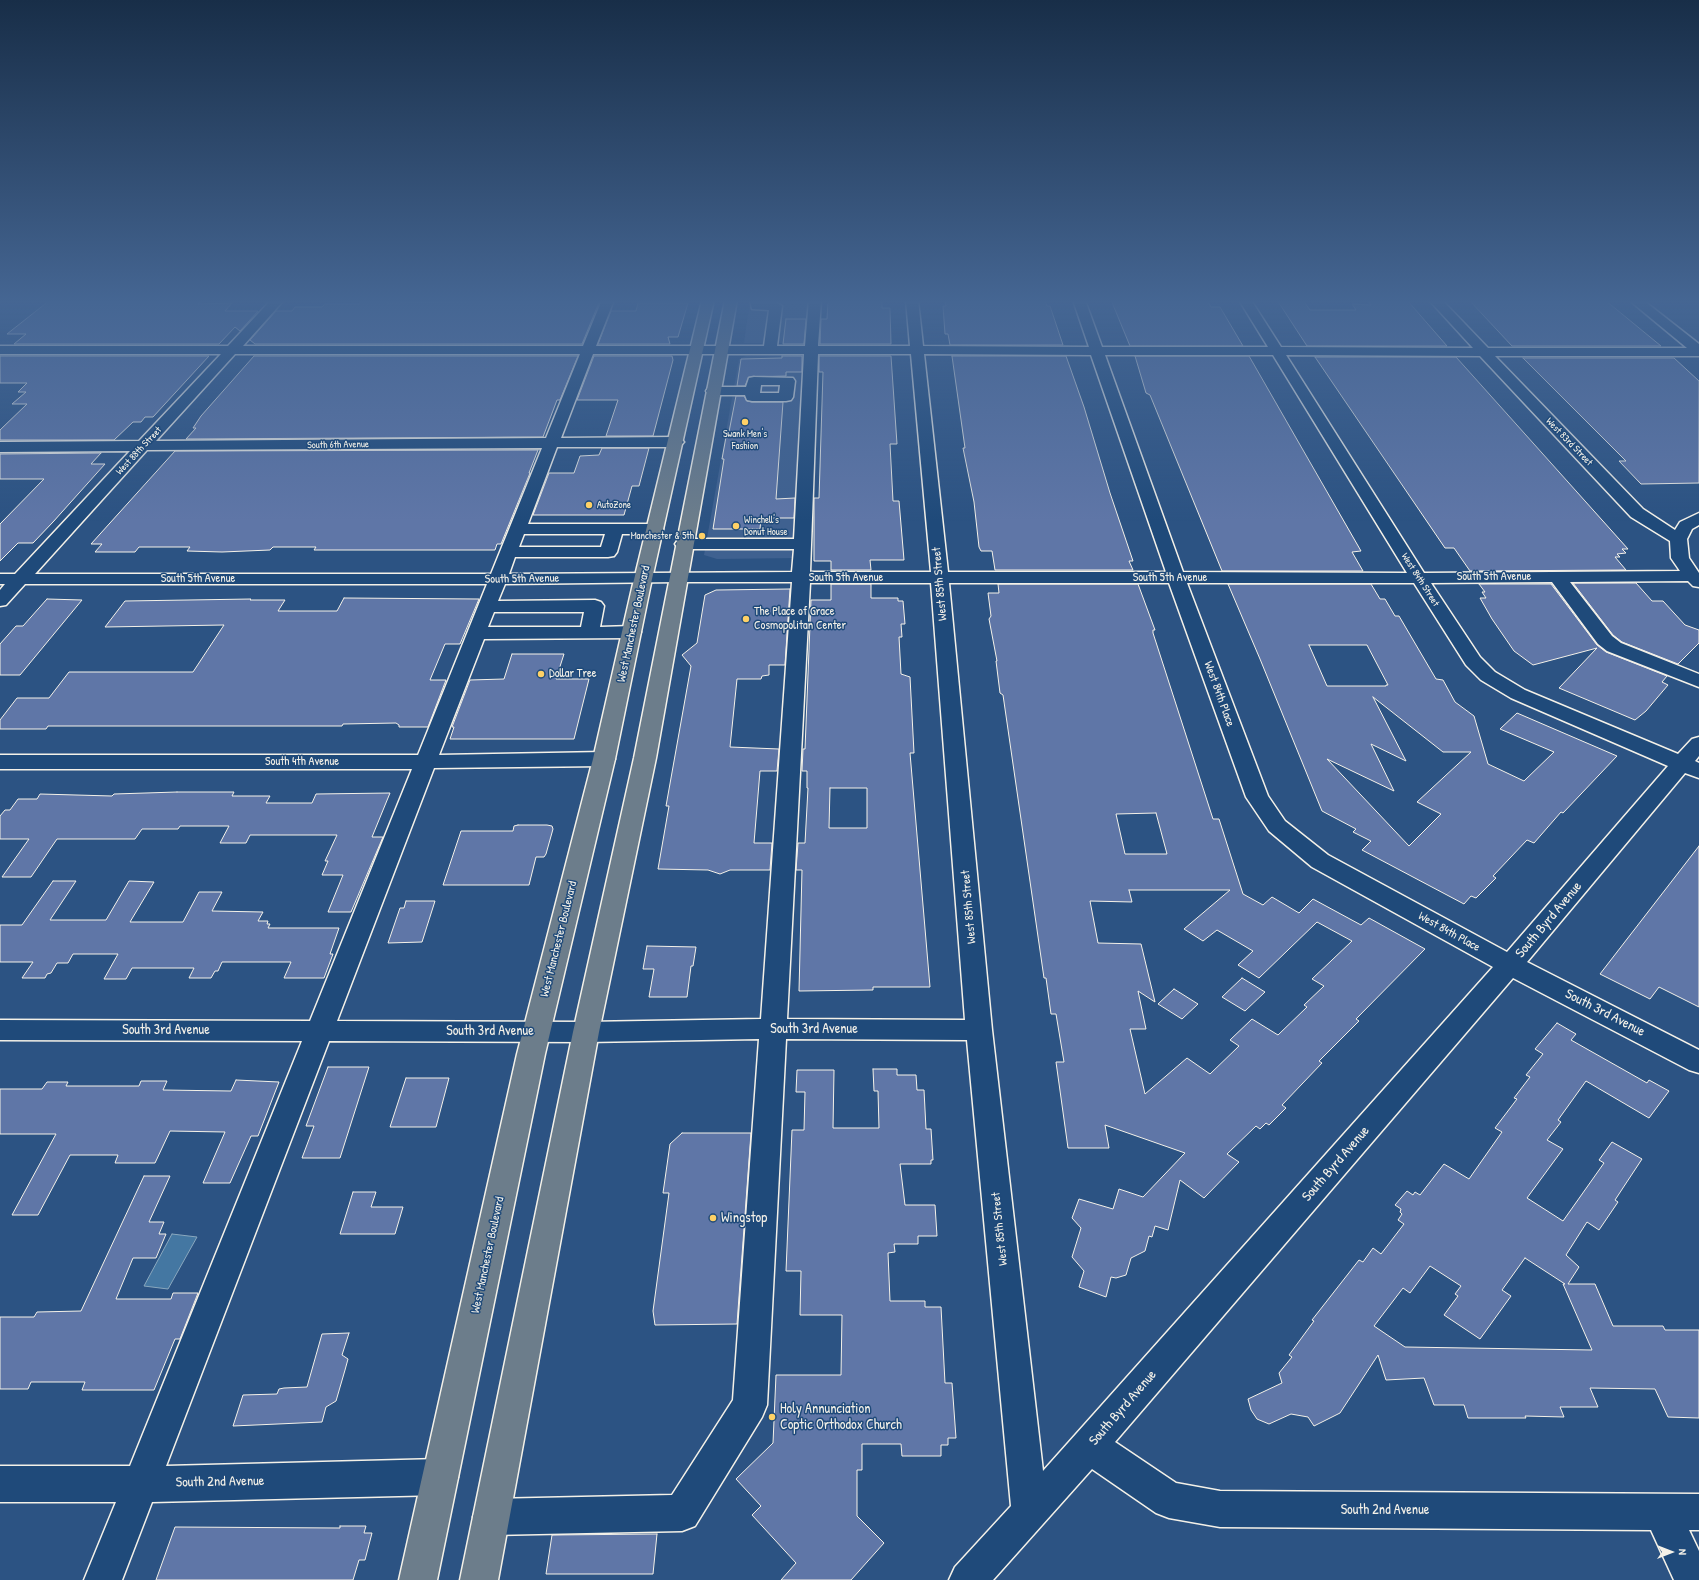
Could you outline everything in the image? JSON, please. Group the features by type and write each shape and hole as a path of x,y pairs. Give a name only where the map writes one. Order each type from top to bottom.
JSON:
{"main road":[{"name":"West Manchester Boulevard","path":"418,1580 537,1031 604,759 691,374"},
{"path":"480,1580 586,1032 645,758 716,374"}],"street":[{"name":"West 88th Street","path":"0,601 210,374"},
{"path":"103,1580 579,374"},
{"path":"491,1517 682,1514 750,1405 801,578 802,544 799,381 797,374"},
{"name":"West 85th Street","path":"920,374 940,578 979,1030 1030,1513"},
{"name":"West 84th Place","path":"1105,374 1176,577 1257,797 1277,826 1320,861 1510,965"},
{"name":"West 84th Street","path":"1291,374 1418,578 1472,661 1488,676 1518,694 1690,768"},
{"name":"West 83rd Street","path":"1505,374 1637,513 1678,539"},
{"path":"713,391 753,391 752,397 786,397 799,381"},
{"name":"South 6th Avenue","path":"0,446 142,447 676,442"},
{"path":"1695,579 1680,558 1678,539 1686,526 1699,518"},
{"path":"517,529 656,529"},
{"path":"508,552 608,552 615,529"},
{"path":"684,544 802,544"},
{"name":"South 5th Avenue","path":"0,579 497,579 644,577 1558,577 1695,579"},
{"path":"1558,577 1605,640 1614,647 1699,681"},
{"path":"486,607 595,606 589,632"},
{"path":"476,633 632,632"},
{"name":"South Byrd Avenue","path":"968,1580 1030,1513 1510,965 1690,768 1699,743"},
{"name":"South 4th Avenue","path":"0,762 426,762 604,759"},
{"name":"South 3rd Avenue","path":"1510,965 1699,1062"},
{"name":"South 3rd Avenue","path":"0,1030 586,1032 772,1029 979,1030"},
{"name":"South 2nd Avenue","path":"1089,1446 1170,1500 1220,1509 1699,1512"},
{"name":"South 2nd Avenue","path":"0,1484 142,1484 440,1477"},
{"path":"1662,1512 1693,1580"}],"shaded area":[{"path":"736,374 807,374 798,558 717,559 704,555"},
{"path":"172,1234 197,1237 168,1289 144,1286"}],"building":[{"path":"0,374 193,374 153,417 145,417 141,422 133,422 114,440 0,440 0,430 27,404 12,404 26,392 18,392 27,383 0,383"},
{"path":"238,374 571,374 560,400 557,400 543,437 186,439 196,428 193,428 201,416"},
{"path":"587,374 669,374 653,436 606,436 618,400 577,400"},
{"path":"739,374 786,374 786,376 749,377 745,386 737,386"},
{"path":"823,374 892,374 897,444 890,444 893,501 899,501 904,560 870,560 871,570 831,570 831,561 814,561 814,498 819,498"},
{"path":"955,374 1072,374 1133,561 1129,561 1133,570 995,570 992,551 981,551 979,547 974,502 963,448 965,448"},
{"path":"1140,374 1259,374 1361,551 1352,552 1363,571 1222,571 1150,395 1146,393"},
{"path":"1326,374 1471,374 1628,549 1622,549 1626,553 1617,554 1620,557 1615,557 1626,570 1470,571 1454,548 1445,548"},
{"path":"1539,374 1691,374 1699,381 1699,483 1641,484 1619,461 1626,461"},
{"path":"736,396 744,396 747,401 752,402 783,402 776,499 795,498 794,518 761,518 760,529 713,529 724,459 722,459"},
{"path":"602,448 649,448 639,486 632,486 624,515 533,515 549,473 574,473 580,456 599,455"},
{"path":"538,450 501,544 497,544 495,550 314,550 316,547 273,547 270,550 222,552 187,551 190,547 139,547 135,552 95,552 102,544 91,544 175,451"},
{"path":"101,453 91,464 105,464 53,522 33,543 18,543 0,561 0,524 44,479 0,479 0,454"},
{"path":"1573,583 1636,583 1652,601 1663,601 1685,625 1699,630 1699,643 1678,664 1622,642 1613,635"},
{"path":"831,584 871,584 871,598 898,598 898,601 903,601 905,624 901,624 902,637 899,637 901,674 910,677 914,753 910,753 930,987 873,987 873,990 799,991 802,870 796,870 798,843 805,843 808,788 807,771 802,771 803,749 805,749 811,600 831,600","holes":["830,788 867,788 867,828 829,828"]},
{"path":"998,584 1138,584 1155,630 1153,630 1153,633 1213,819 1219,819 1243,894 1263,905 1272,897 1299,913 1313,899 1361,925 1369,918 1425,949 1356,1019 1359,1021 1319,1061 1322,1063 1282,1105 1286,1108 1269,1125 1266,1123 1260,1129 1256,1126 1227,1154 1239,1162 1204,1198 1180,1180 1168,1230 1155,1226 1152,1237 1149,1236 1145,1251 1131,1258 1126,1275 1116,1278 1111,1277 1106,1297 1079,1287 1084,1271 1072,1257 1081,1228 1072,1218 1079,1199 1113,1209 1119,1189 1143,1197 1185,1153 1105,1125 1109,1148 1068,1148 1056,1062 1064,1062 1056,1014 1051,1014 1046,978 1044,978 1003,695 1000,693 997,661 989,619 991,616 988,593 999,593","holes":["1156,813 1167,854 1125,854 1116,814","1129,890 1230,890 1184,929 1203,941 1217,930 1253,951 1238,965 1259,978 1317,922 1352,941 1312,979 1324,986 1304,1005 1307,1007 1278,1035 1252,1019 1230,1040 1239,1046 1210,1074 1187,1058 1145,1094 1130,1029 1146,1029 1138,991 1155,1002 1141,944 1098,943 1090,901 1132,902"]},
{"path":"1228,584 1371,584 1380,599 1385,599 1395,616 1399,616 1436,679 1443,680 1455,702 1474,716 1488,764 1524,781 1554,752 1500,729 1517,713 1617,756 1563,813 1561,812 1534,843 1527,840 1493,876 1496,878 1476,898 1471,896 1464,904 1362,850 1371,841 1353,832 1356,829 1322,811","holes":["1309,645 1367,645 1388,685 1327,686","1373,697 1443,752 1471,752 1417,802 1441,814 1409,846 1327,759 1394,791 1371,744 1406,761"]},
{"path":"1479,584 1551,584 1597,645 1606,652 1667,676 1662,682 1668,685 1646,711 1635,720 1559,688 1597,648 1533,665 1514,651 1492,619 1480,598 1486,598 1482,592 1485,592"},
{"path":"790,589 785,665 769,665 769,675 762,676 761,679 737,679 730,747 779,749 777,771 760,771 754,843 772,843 770,870 730,870 720,874 708,870 658,869 669,806 666,806 691,666 682,655 697,643 705,595 716,590"},
{"path":"344,598 479,599 460,644 445,644 430,680 446,680 428,727 399,727 396,723 343,724 342,726 48,726 46,729 0,729 0,720 17,698 49,698 69,672 193,672 224,625 105,627 125,601 251,599 250,600 285,600 278,611 337,611"},
{"path":"47,599 82,600 20,675 0,675 0,644 16,626 23,626"},
{"path":"512,654 564,654 556,679 589,679 574,739 450,739 454,727 452,727 470,680 504,679"},
{"path":"234,792 232,796 270,796 266,803 312,803 316,794 390,793 372,837 383,837 351,912 328,912 343,875 322,875 328,861 325,861 337,835 250,835 246,843 220,843 229,826 180,826 178,829 142,829 135,839 57,839 31,877 2,877 29,839 0,839 0,816 5,810 10,810 18,799 37,799 40,794 112,796 114,794"},
{"path":"547,825 552,826 553,829 546,854 544,857 536,857 529,885 443,885 461,831 513,831 514,826"},
{"path":"1699,846 1699,1007 1659,987 1650,999 1600,974"},
{"path":"53,881 76,881 50,920 106,920 129,881 154,882 130,922 183,922 199,892 222,892 212,911 263,912 258,921 268,921 267,924 270,924 268,928 339,928 330,954 333,954 324,978 284,978 291,962 222,962 218,971 215,971 211,978 189,978 194,968 132,968 126,979 104,979 118,954 73,954 68,963 57,963 51,973 47,974 45,978 22,978 33,962 0,962 0,925 22,925"},
{"path":"406,901 435,901 422,942 388,943 400,908 404,908"},
{"path":"647,946 696,947 693,966 691,966 687,997 649,997 654,969 643,969"},
{"path":"1242,978 1265,992 1245,1011 1222,997"},
{"path":"1174,989 1198,1004 1182,1019 1158,1004"},
{"path":"1557,1023 1576,1034 1571,1040 1647,1083 1649,1080 1669,1091 1649,1118 1586,1081 1558,1120 1561,1122 1547,1140 1563,1149 1527,1198 1563,1221 1604,1163 1599,1160 1612,1142 1642,1159 1615,1200 1618,1202 1599,1230 1587,1222 1566,1255 1579,1267 1568,1284 1595,1284 1613,1326 1663,1326 1665,1330 1699,1330 1699,1418 1668,1417 1655,1389 1590,1388 1598,1407 1560,1407 1564,1417 1525,1416 1526,1418 1468,1418 1464,1405 1434,1405 1424,1378 1386,1380 1378,1355 1340,1413 1314,1426 1308,1417 1291,1414 1269,1424 1257,1419 1251,1410 1248,1399 1282,1383 1279,1373 1292,1357 1289,1355 1314,1321 1312,1320 1359,1260 1363,1262 1373,1248 1381,1254 1404,1224 1398,1220 1402,1214 1400,1212 1401,1209 1395,1205 1407,1191 1413,1195 1415,1192 1420,1195 1444,1164 1469,1179 1502,1132 1495,1128 1517,1099 1514,1098 1530,1077 1526,1075 1543,1054 1535,1049","holes":["1525,1258 1565,1284 1563,1284 1592,1350 1405,1347 1374,1326 1403,1288 1410,1293 1430,1266 1461,1286 1455,1294 1458,1296 1444,1315 1480,1339 1511,1296 1502,1290"]},
{"path":"328,1067 369,1067 340,1158 302,1158 314,1126 306,1126"},
{"path":"873,1069 897,1069 897,1075 916,1075 917,1090 924,1090 926,1129 931,1129 933,1160 931,1160 931,1164 900,1164 905,1205 935,1205 937,1236 918,1236 918,1244 894,1244 895,1252 888,1253 890,1301 925,1301 925,1307 941,1307 945,1383 952,1383 956,1438 948,1438 948,1445 941,1445 941,1456 902,1456 901,1444 862,1444 862,1470 857,1470 857,1516 884,1543 851,1580 781,1580 796,1563 752,1515 761,1506 736,1479 773,1443 776,1375 841,1375 842,1315 800,1315 801,1271 786,1271 792,1130 804,1130 805,1092 796,1092 797,1070 834,1070 833,1128 879,1128 878,1091 874,1091"},
{"path":"406,1078 449,1078 436,1127 390,1127"},
{"path":"236,1080 279,1082 258,1136 251,1136 230,1183 203,1183 225,1132 170,1131 155,1163 115,1163 118,1155 70,1155 38,1215 12,1215 56,1134 0,1134 0,1089 42,1089 47,1082 68,1082 66,1086 139,1086 141,1081 167,1081 163,1090 231,1091"},
{"path":"682,1133 751,1133 737,1324 655,1325 653,1311 669,1193 663,1193 670,1144"},
{"path":"144,1176 170,1176 149,1222 164,1222 159,1234 166,1234 156,1258 133,1258 116,1299 171,1299 173,1293 198,1293 180,1339 175,1339 154,1390 82,1390 85,1382 31,1382 28,1389 0,1389 0,1317 34,1317 37,1312 81,1311"},
{"path":"353,1192 376,1192 371,1207 403,1207 395,1234 340,1234"},
{"path":"349,1333 342,1355 348,1359 336,1401 326,1407 322,1422 233,1426 243,1395 277,1394 279,1389 307,1387 322,1334"},
{"path":"340,1526 366,1526 364,1533 372,1533 365,1560 359,1560 353,1580 156,1580 175,1527 340,1528"},
{"path":"657,1534 653,1574 546,1574 552,1535"}],"place":[{"name":"Swank Men's Fashion","path":"745,422"},
{"name":"AutoZone","path":"589,505"},
{"name":"Winchell's Donut House","path":"736,526"},
{"name":"Manchester & 5th","path":"702,536"},
{"name":"The Place of Grace Cosmopolitan Center","path":"746,619"},
{"name":"Dollar Tree","path":"541,674"},
{"name":"Wingstop","path":"713,1218"},
{"name":"Holy Annunciation Coptic Orthodox Church","path":"772,1417"}]}
